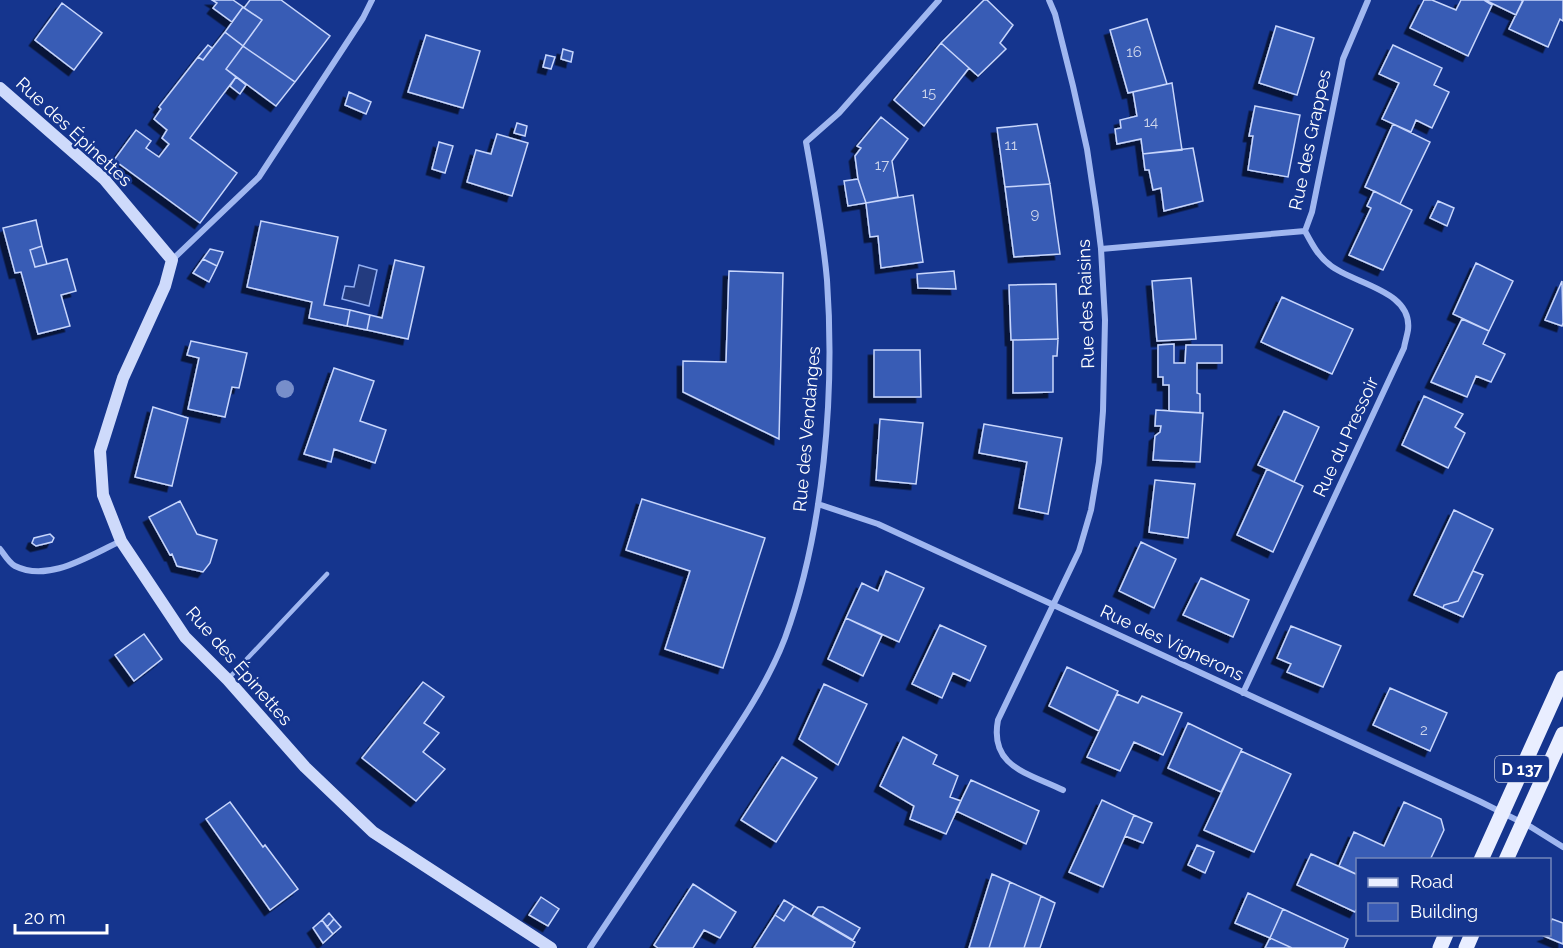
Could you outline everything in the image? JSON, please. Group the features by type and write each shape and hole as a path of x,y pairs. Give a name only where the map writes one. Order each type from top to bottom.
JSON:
{"main road":[{"name":"D 137","path":"1506,858 1512,818 1563,678"},
{"name":"D 137","path":"1482,858 1512,818 1563,734"}],"street":[{"path":"172,260 260,177 363,18 372,0"},
{"name":"Rue des Vendanges","path":"590,948 730,738 764,682 784,639 805,568 818,504 828,406 830,335 823,245 806,142 839,113 939,0"},
{"name":"Rue des Raisins","path":"1048,0 1055,14 1076,96 1087,149 1101,249 1106,320 1099,462 1091,510 1079,551 998,720 995,732 996,744 1003,758 1015,767 1063,790"},
{"name":"Rue des Grappes","path":"1101,249 1305,231 1312,212 1343,59 1368,0"},
{"name":"Rue des Épinettes","path":"0,88 104,179 172,260 165,286 123,378 100,451 103,495 121,541 185,637 228,680 305,767 372,832 551,948"},
{"name":"Rue du Pressoir","path":"1243,693 1404,348 1408,328 1406,312 1394,299 1380,289 1330,266 1316,251 1305,231"},
{"name":"Rue des Vignerons","path":"818,504 878,524 1053,604 1512,818 1563,847"},
{"path":"0,549 13,566 34,571 58,569 121,541"}],"lane":[{"path":"228,680 327,574"}],"water":[{"path":"359,265 377,270 369,306 342,299 345,286 354,287"}],"building":[{"path":"212,0 233,0 243,7 232,22 213,8 217,3"},
{"path":"250,0 281,0 330,36 295,82 243,46 262,20 244,8"},
{"path":"984,0 987,0 1013,25 1000,43 1006,49 978,76 941,43"},
{"path":"1424,0 1432,0 1456,10 1461,0 1484,0 1492,5 1468,56 1410,28"},
{"path":"1485,0 1521,0 1523,1 1516,15"},
{"path":"1523,0 1563,0 1563,21 1560,19 1548,47 1509,29"},
{"path":"62,3 102,33 74,70 35,40"},
{"path":"243,7 262,20 243,46 225,32"},
{"path":"1147,19 1167,84 1128,93 1110,30"},
{"path":"1276,26 1314,38 1297,95 1259,83"},
{"path":"225,32 243,46 226,69 236,77 190,138 237,173 200,223 114,160 136,130 151,141 146,148 159,157 169,144 162,138 167,130 154,119 161,109 159,107 198,57 203,60"},
{"path":"426,35 480,51 463,108 408,92"},
{"path":"941,43 969,68 924,126 894,100"},
{"path":"208,45 212,48 203,60 198,57"},
{"path":"1393,45 1442,68 1434,85 1449,92 1432,128 1416,120 1411,132 1382,119 1399,83 1379,74"},
{"path":"243,46 295,82 276,106 226,69"},
{"path":"563,49 573,52 571,62 561,59"},
{"path":"546,55 555,57 551,69 543,67"},
{"path":"236,77 246,85 240,94 230,86"},
{"path":"1172,83 1182,150 1143,154 1141,139 1117,144 1115,129 1121,128 1120,120 1137,116 1133,92"},
{"path":"349,92 371,102 366,114 345,105"},
{"path":"1255,106 1300,115 1288,177 1248,170 1253,136 1249,136"},
{"path":"881,117 908,139 892,161 898,197 866,203 858,179 855,156 861,148 857,146"},
{"path":"517,123 527,126 525,136 514,133"},
{"path":"1037,124 1050,184 1005,187 997,128"},
{"path":"1393,124 1430,142 1400,204 1365,187"},
{"path":"497,134 528,143 512,196 467,182 476,150 491,154"},
{"path":"439,142 453,146 445,173 432,169"},
{"path":"1193,148 1203,201 1164,211 1161,188 1153,190 1149,170 1145,170 1143,154"},
{"path":"858,179 866,203 848,206 844,181"},
{"path":"1050,184 1060,254 1014,257 1005,187"},
{"path":"1374,191 1412,210 1383,270 1349,255 1371,208 1367,206"},
{"path":"913,195 923,262 881,268 878,236 870,237 866,203"},
{"path":"1438,201 1454,208 1447,226 1430,218"},
{"path":"36,220 42,246 30,250 35,267 67,259 76,291 61,295 70,326 38,334 21,272 15,273 3,228"},
{"path":"261,221 338,237 324,305 350,310 347,326 309,318 312,302 247,287"},
{"path":"42,246 47,264 35,267 30,250"},
{"path":"210,249 223,252 217,266 203,259"},
{"path":"203,259 217,266 209,282 193,273"},
{"path":"395,260 424,267 408,339 367,330 370,315 382,318"},
{"path":"1476,263 1513,281 1489,331 1453,314"},
{"path":"729,271 783,273 779,439 683,392 683,361 726,362"},
{"path":"954,271 956,289 918,288 917,274"},
{"path":"1191,278 1196,339 1157,341 1152,281"},
{"path":"1562,281 1563,323 1562,326 1545,320"},
{"path":"1056,284 1058,339 1011,340 1009,285"},
{"path":"1282,297 1353,329 1332,374 1261,342"},
{"path":"350,310 370,315 367,330 347,326"},
{"path":"1462,319 1489,331 1483,344 1505,354 1491,382 1476,376 1467,397 1431,382"},
{"path":"1058,339 1057,356 1053,356 1053,392 1013,393 1013,340"},
{"path":"191,341 247,353 239,388 232,387 225,417 188,409 199,358 187,355"},
{"path":"1174,344 1174,363 1185,363 1186,345 1222,345 1222,363 1197,363 1200,413 1169,411 1169,385 1163,385 1163,377 1158,377 1158,345"},
{"path":"874,350 920,350 921,397 874,397"},
{"path":"334,368 374,381 360,421 386,430 375,463 334,449 331,462 304,454"},
{"path":"1424,396 1463,414 1455,427 1465,433 1448,468 1402,445"},
{"path":"153,407 188,418 172,486 135,477"},
{"path":"1156,410 1203,413 1200,462 1153,460 1155,436 1160,432 1161,426 1155,426"},
{"path":"1284,411 1319,427 1294,482 1258,465"},
{"path":"880,419 923,423 916,484 876,480"},
{"path":"984,424 1062,438 1048,514 1019,508 1027,462 979,453"},
{"path":"1267,469 1303,486 1273,552 1237,535"},
{"path":"1155,480 1195,484 1188,538 1149,532"},
{"path":"642,499 765,538 723,668 665,649 690,571 626,550"},
{"path":"180,501 197,534 217,540 210,563 203,572 177,566 149,517"},
{"path":"1454,510 1493,529 1458,601 1444,605 1443,608 1414,595"},
{"path":"50,534 54,538 52,542 36,546 32,543 34,538"},
{"path":"1141,542 1176,559 1154,608 1119,591"},
{"path":"886,571 924,588 899,642 846,618 862,583 878,591"},
{"path":"1473,571 1483,575 1463,617 1443,608 1444,605 1458,601"},
{"path":"1201,578 1249,600 1233,637 1183,615"},
{"path":"846,618 882,635 863,676 828,659"},
{"path":"940,625 986,646 970,681 953,673 942,698 912,684"},
{"path":"1291,626 1341,646 1323,687 1287,672 1291,664 1277,658"},
{"path":"144,634 162,659 134,681 115,655"},
{"path":"1067,667 1118,691 1099,731 1049,706"},
{"path":"423,682 444,697 424,723 439,733 423,752 445,769 416,801 362,758"},
{"path":"824,684 867,704 838,765 799,739"},
{"path":"1390,688 1447,713 1430,751 1373,725"},
{"path":"1117,694 1138,703 1142,696 1182,713 1163,755 1134,742 1120,771 1087,757"},
{"path":"1188,723 1242,749 1221,792 1168,768"},
{"path":"903,737 937,755 933,764 958,776 950,797 961,801 946,834 910,819 914,806 880,786"},
{"path":"1241,751 1291,774 1254,852 1204,830"},
{"path":"782,757 817,778 776,842 741,820"},
{"path":"971,780 1039,811 1026,844 956,811"},
{"path":"1102,800 1134,815 1103,887 1069,872"},
{"path":"230,802 298,889 270,910 206,819"},
{"path":"1404,802 1441,819 1444,830 1431,858 1356,858 1356,874 1339,866 1354,832 1384,846"},
{"path":"1134,815 1152,823 1143,843 1125,836"},
{"path":"1197,845 1214,852 1205,873 1188,865"},
{"path":"1311,854 1356,874 1356,910 1355,912 1297,885"},
{"path":"992,874 1010,882 989,948 969,948"},
{"path":"1010,882 1041,896 1024,948 989,948"},
{"path":"693,884 736,912 720,938 704,930 693,948 658,948 654,945"},
{"path":"1248,893 1283,909 1270,938 1235,923"},
{"path":"1041,896 1055,903 1040,948 1024,948"},
{"path":"541,897 559,909 548,926 529,915"},
{"path":"784,900 794,906 784,921 775,915"},
{"path":"794,906 855,942 852,948 754,948 775,915 784,921"},
{"path":"818,907 823,907 860,928 853,940 812,916"},
{"path":"1283,909 1348,939 1344,948 1292,948 1270,938"},
{"path":"329,913 334,919 327,927 322,920"},
{"path":"334,919 341,927 333,934 327,927"},
{"path":"1552,919 1563,923 1563,944 1544,936 1551,936"},
{"path":"322,920 333,934 323,943 313,928"},
{"path":"1270,938 1292,948 1265,948"}]}
